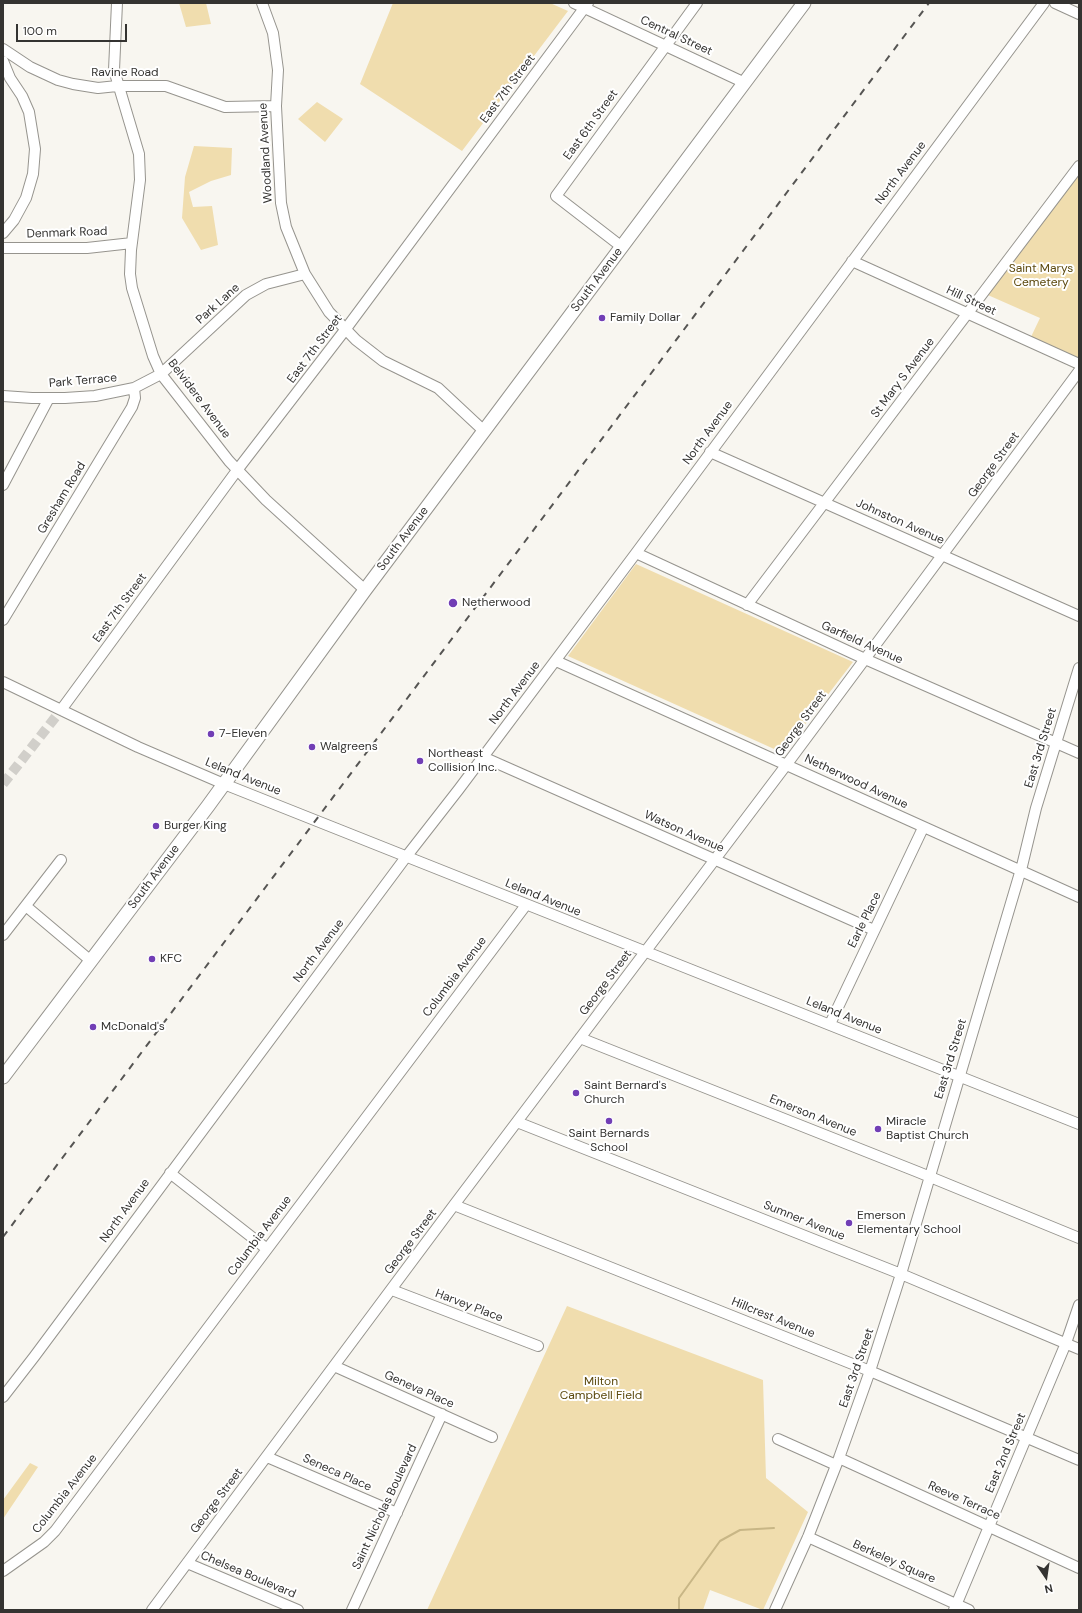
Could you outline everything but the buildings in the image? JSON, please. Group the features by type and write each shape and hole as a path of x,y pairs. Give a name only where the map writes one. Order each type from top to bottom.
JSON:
{"main road":[{"name":"South Avenue","path":"3,1077 224,784 365,590 804,3"}],"street":[{"name":"Belvidere Avenue","path":"117,3 114,70 117,86 139,154 140,180 132,243 130,274 132,288 144,331 161,374 229,461 266,500 365,590"},
{"name":"Woodland Avenue","path":"262,3 273,33 278,70 276,106 280,203 286,227 305,274 326,308 345,330 383,361 438,388 484,431"},
{"name":"Central Street","path":"574,3 586,5 666,46 745,83"},
{"name":"East 6th Street","path":"622,247 556,196 697,3"},
{"name":"North Avenue","path":"3,1396 34,1357 406,857 636,554 710,452 1044,3"},
{"path":"1055,3 1079,14"},
{"name":"East 7th Street","path":"61,710 238,469 345,330 586,5"},
{"name":"Ravine Road","path":"3,49 30,67 58,80 98,88 117,86 166,86 225,107 276,106"},
{"path":"3,61 10,78 22,96 29,112 35,149 33,174 26,198 14,220 3,233"},
{"name":"St Mary S Avenue","path":"747,605 1079,166"},
{"name":"Denmark Road","path":"3,248 87,248 132,243"},
{"name":"Hill Street","path":"852,261 1079,364"},
{"name":"Park Lane","path":"161,374 246,295 266,284 305,274"},
{"name":"George Street","path":"152,1610 454,1205 787,764 1079,371"},
{"name":"Park Terrace","path":"3,396 49,398 95,396 134,388 161,374"},
{"name":"Gresham Road","path":"3,620 132,407 135,398 134,388"},
{"path":"3,485 49,398"},
{"name":"Johnston Avenue","path":"710,452 1079,616"},
{"name":"Garfield Avenue","path":"636,554 865,659 1079,753"},
{"name":"Netherwood Avenue","path":"556,661 1079,897"},
{"name":"East 3rd Street","path":"775,1610 808,1537 838,1462 870,1371 901,1274 960,1076 1020,871 1036,808 1079,668"},
{"name":"Leland Avenue","path":"3,682 138,747 224,784 645,953 830,1024 1079,1124"},
{"name":"Watson Avenue","path":"483,757 874,930"},
{"name":"Earle Place","path":"830,1024 924,828"},
{"path":"3,935 61,860"},
{"name":"Columbia Avenue","path":"3,1571 44,1542 55,1531 526,905"},
{"path":"26,907 91,960"},
{"name":"Emerson Avenue","path":"580,1038 1079,1238"},
{"name":"Sumner Avenue","path":"517,1122 901,1274 1079,1349"},
{"path":"170,1173 267,1249"},
{"name":"Hillcrest Avenue","path":"454,1205 870,1371 1079,1460"},
{"name":"Harvey Place","path":"392,1290 538,1346"},
{"name":"East 2nd Street","path":"955,1607 1066,1343 1079,1305"},
{"name":"Geneva Place","path":"334,1366 492,1437"},
{"name":"Saint Nicholas Boulevard","path":"352,1610 442,1414"},
{"path":"778,1439 838,1462"},
{"name":"Seneca Place","path":"267,1456 397,1513"},
{"name":"Reeve Terrace","path":"838,1462 989,1526 1079,1568"},
{"name":"Berkeley Square","path":"808,1537 955,1607 969,1610"},
{"name":"Chelsea Boulevard","path":"187,1563 298,1610"}],"green space":[{"path":"179,3 206,3 211,24 186,27"},
{"path":"393,3 550,3 568,11 462,151 360,84"},
{"path":"317,102 343,119 325,142 298,119"},
{"path":"194,146 232,148 231,175 211,181 189,192 193,207 212,206 218,245 201,250 182,218 185,177"},
{"name":"Saint Marys Cemetery","path":"1079,159 1079,362 1030,339 1040,318 981,292"},
{"path":"636,564 853,662 783,753 568,656"},
{"name":"Milton Campbell Field","path":"567,1306 763,1380 766,1478 808,1512 763,1610 710,1590 703,1610 427,1610"},
{"path":"30,1463 38,1467 3,1519 3,1500"}],"waterway":[{"path":"679,1610 679,1598 720,1541 740,1530 774,1528"}],"tunnel":[{"path":"3,784 61,710"}],"railway":[{"path":"3,1237 929,3"}],"place":[{"name":"Family Dollar","path":"602,318"},
{"name":"Netherwood","path":"453,603"},
{"name":"7-Eleven","path":"211,734"},
{"name":"Walgreens","path":"312,747"},
{"name":"Northeast Collision Inc.","path":"420,761"},
{"name":"Burger King","path":"156,826"},
{"name":"KFC","path":"152,959"},
{"name":"McDonald's","path":"93,1027"},
{"name":"Saint Bernard's Church","path":"576,1093"},
{"name":"Saint Bernards School","path":"609,1121"},
{"name":"Miracle Baptist Church","path":"878,1129"},
{"name":"Emerson Elementary School","path":"849,1223"}]}
